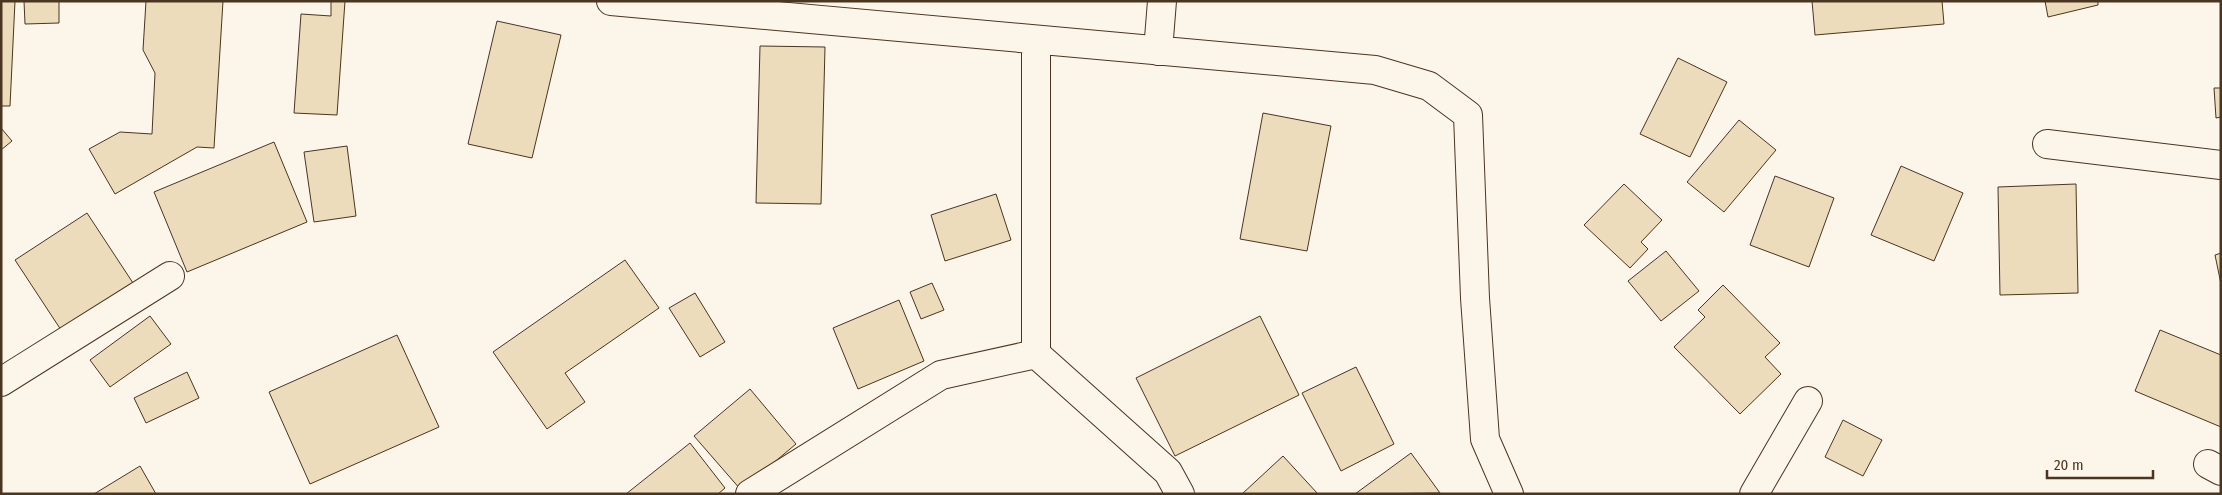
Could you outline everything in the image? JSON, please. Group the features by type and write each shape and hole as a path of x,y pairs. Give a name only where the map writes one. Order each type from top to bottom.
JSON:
{"street":[{"path":"611,1 1036,41 1376,70 1429,86 1468,115 1475,298 1486,439 1509,494"},
{"path":"1158,51 1162,1"},
{"path":"1036,41 1036,354 1168,472 1180,494"},
{"path":"2047,144 2221,165"},
{"path":"1,382 170,276"},
{"path":"750,494 941,375 1036,354"},
{"path":"1754,494 1808,401"}],"building":[{"path":"1,1 15,1 10,106 1,106"},
{"path":"24,1 59,1 59,23 25,24"},
{"path":"146,1 223,1 214,148 197,147 115,194 89,149 120,132 152,134 155,73 143,50"},
{"path":"331,1 345,1 337,115 294,113 301,14 331,16"},
{"path":"1812,1 1942,1 1944,24 1815,35"},
{"path":"2045,1 2098,1 2098,5 2048,17"},
{"path":"497,21 561,35 532,158 468,144"},
{"path":"760,46 825,47 821,204 756,203"},
{"path":"1678,58 1727,82 1690,157 1640,134"},
{"path":"2214,88 2221,88 2221,117 2216,118"},
{"path":"1263,113 1331,126 1307,251 1240,239"},
{"path":"1739,120 1776,150 1724,212 1687,182"},
{"path":"1,128 12,141 1,150"},
{"path":"274,142 307,222 187,272 154,192"},
{"path":"347,146 356,216 314,222 304,152"},
{"path":"1901,166 1963,193 1934,261 1871,235"},
{"path":"1775,176 1834,198 1809,267 1750,245"},
{"path":"1624,184 1662,220 1641,242 1648,249 1630,268 1584,225"},
{"path":"2076,184 2078,293 2000,295 1998,187"},
{"path":"996,194 1011,240 945,261 931,215"},
{"path":"87,213 135,286 63,333 15,260"},
{"path":"1666,251 1699,291 1661,321 1628,281"},
{"path":"2221,253 2221,284 2215,255"},
{"path":"625,260 659,308 565,373 585,402 547,429 493,352"},
{"path":"932,283 944,310 921,319 910,292"},
{"path":"1723,285 1780,343 1765,357 1781,374 1740,414 1674,347 1705,317 1698,310"},
{"path":"695,293 725,342 700,357 669,308"},
{"path":"899,300 924,361 858,389 833,328"},
{"path":"150,316 171,344 110,387 90,360"},
{"path":"1260,316 1299,395 1175,456 1136,378"},
{"path":"2160,330 2221,355 2221,427 2135,391"},
{"path":"397,335 439,427 310,484 269,392"},
{"path":"1356,367 1394,444 1341,471 1302,393"},
{"path":"187,372 199,398 146,423 134,398"},
{"path":"750,389 796,444 741,490 694,436"},
{"path":"1843,420 1882,440 1863,476 1825,457"},
{"path":"690,443 725,488 718,494 626,494"},
{"path":"1411,453 1440,493 1355,494"},
{"path":"1283,456 1318,494 1242,494"},
{"path":"140,466 156,494 94,494"}]}
